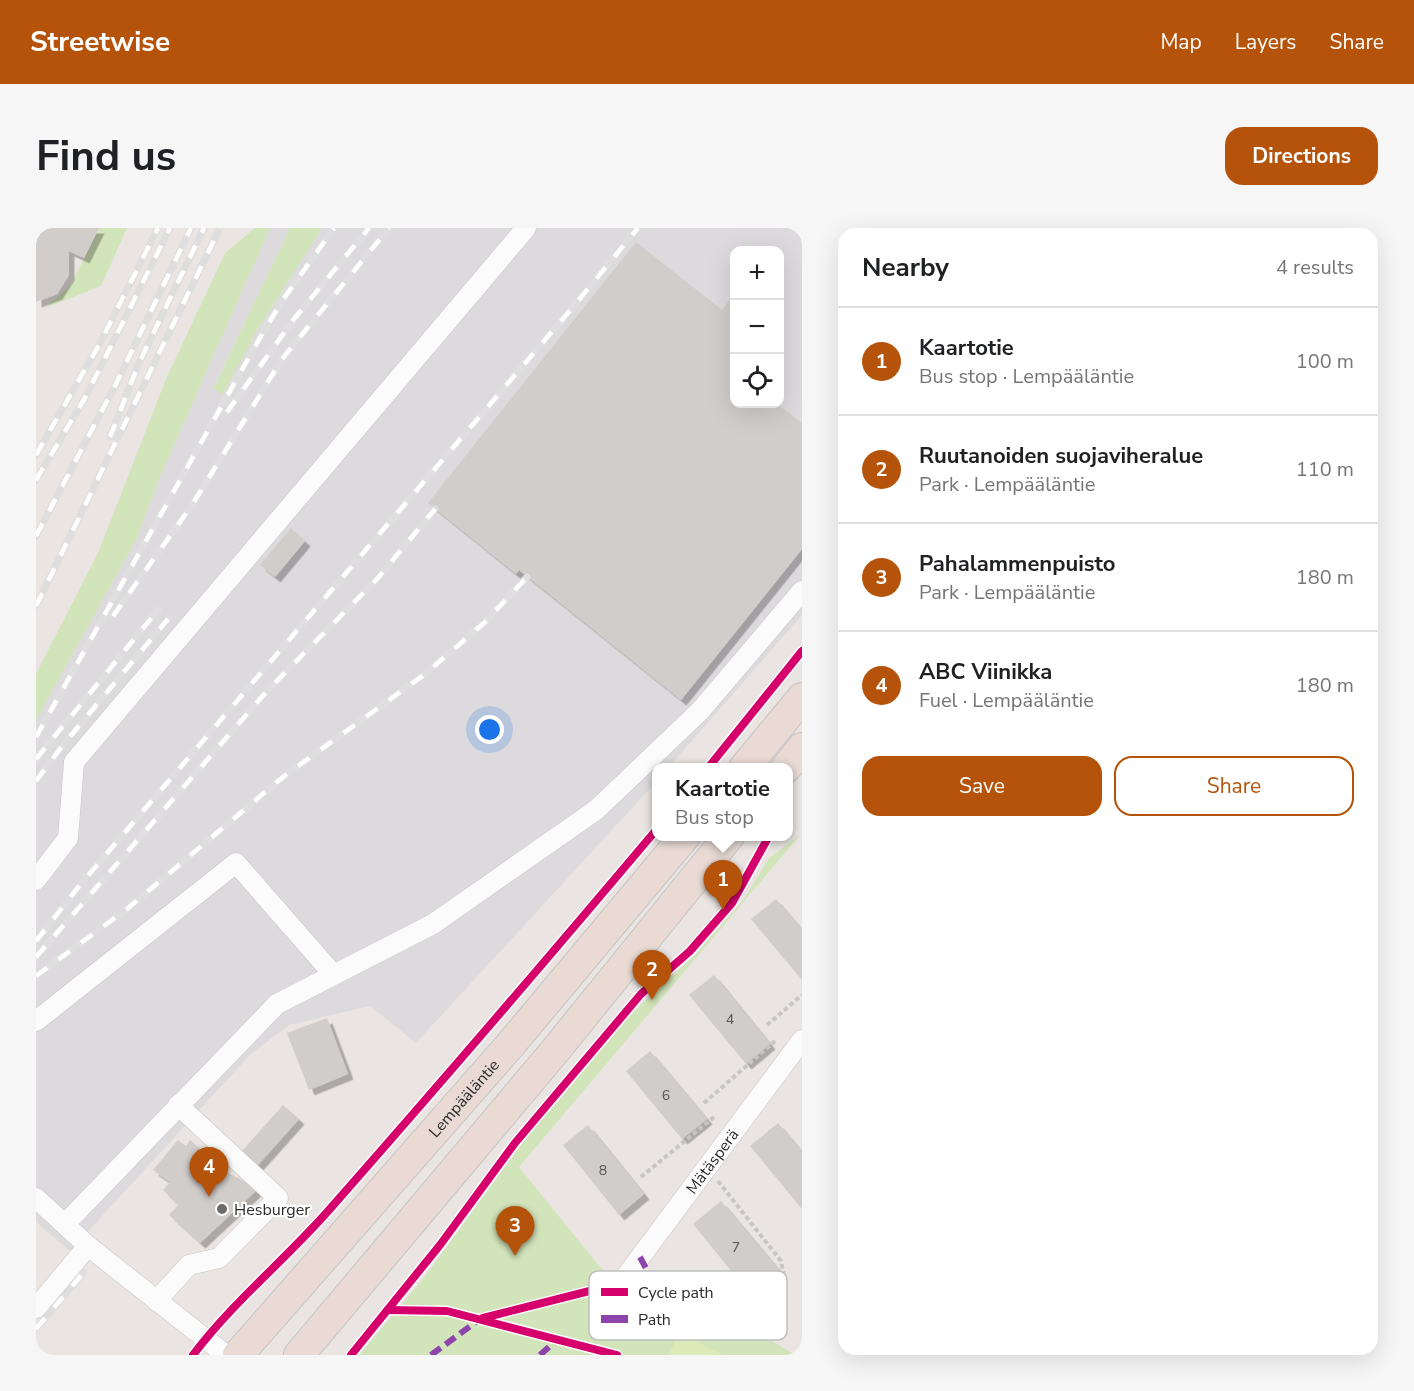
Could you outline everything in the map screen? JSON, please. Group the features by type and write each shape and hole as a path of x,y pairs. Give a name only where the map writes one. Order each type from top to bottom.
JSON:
{"highway":[{"path":"748,763 802,698"},
{"path":"790,763 802,748"},
{"name":"Lempääläntie","path":"238,1355 511,1044 683,841"},
{"path":"299,1355 465,1160 726,841"},
{"path":"325,1355 453,1190 465,1160"}],"street":[{"path":"36,880 68,838 74,762 526,228"},
{"path":"61,1220 277,1004 433,924 596,810 700,711 802,591"},
{"path":"36,1021 236,863 333,974"},
{"name":"Mätäsperä","path":"630,1271 802,1040"},
{"path":"156,1301 189,1265 219,1258 278,1198 178,1105"},
{"path":"36,1198 88,1246 226,1355"},
{"path":"36,1308 88,1246"}],"path":[{"path":"767,1024 802,995"},
{"path":"704,1103 778,1039"},
{"path":"641,1177 714,1117"},
{"path":"707,1167 781,1261 783,1271"}],"shaded area":[{"path":"270,228 290,228 213,388 222,393 256,332 322,228 802,228 802,615 672,763 652,763 652,786 416,1043 370,1006 289,1025 251,1054 70,1251 36,1222 36,720 136,540 159,479"}],"green space":[{"path":"99,228 127,228 101,286 45,308 71,285"},
{"path":"255,228 270,228 159,479 136,540 36,720 36,674 98,553 166,379 225,253"},
{"path":"290,228 322,228 256,332 223,394 213,389"},
{"path":"801,834 519,1167 603,1271 589,1271 589,1340 771,1340 795,1355 359,1355 423,1279 526,1138 636,1009 695,955 744,899 769,858"},
{"path":"676,1340 694,1340 723,1355 668,1355"}],"building":[{"path":"36,228 99,228 84,258 69,251 69,275 57,294 36,302"},
{"path":"636,242 722,310 730,299 730,408 782,408 802,423 802,549 681,700 519,570 516,574 428,503"},
{"path":"291,528 305,541 275,577 260,565"},
{"path":"776,899 802,930 802,980 751,919"},
{"path":"714,975 770,1044 746,1064 689,995"},
{"path":"327,1018 348,1074 309,1090 287,1033"},
{"path":"650,1051 707,1119 682,1139 626,1071"},
{"path":"283,1105 299,1119 257,1166 241,1152"},
{"path":"778,1123 802,1152 802,1209 750,1146"},
{"path":"588,1125 644,1194 619,1215 563,1145"},
{"path":"178,1140 186,1146 190,1140 228,1173 259,1188 200,1243 169,1215 178,1205 163,1190 170,1182 153,1170"},
{"path":"721,1201 779,1270 731,1271 693,1224"}],"railway":[{"path":"36,455 99,345 158,228"},
{"path":"36,480 85,398 170,228"},
{"path":"36,536 116,384 191,228"},
{"path":"110,437 139,363 204,228"},
{"path":"36,606 220,228"},
{"path":"36,737 257,343 282,301 334,228"},
{"path":"227,412 294,319 369,228"},
{"path":"113,616 192,505 282,359 389,228"},
{"path":"36,941 80,885 638,228"},
{"path":"36,957 267,691 378,578 435,509"},
{"path":"36,976 127,909 283,777 425,674 484,623 527,577"},
{"path":"36,759 158,610"},
{"path":"36,781 63,745 168,619"},
{"path":"36,1329 84,1272"}],"marked path":[{"path":"640,1257 647,1271"},
{"path":"431,1355 480,1319"},
{"path":"540,1355 559,1338"}],"cycle path":[{"path":"712,763 802,651"},
{"path":"193,1355 225,1317 329,1210 652,835"},
{"path":"351,1355 440,1245 515,1143 641,994 690,951 732,903 766,841"},
{"path":"483,1318 589,1291"},
{"path":"388,1310 447,1311 617,1355"}],"place":[{"name":"Kaartotie","path":"723,910"},
{"name":"Ruutanoiden suojaviheralue","path":"652,1000"},
{"name":"ABC Viinikka","path":"209,1197"},
{"name":"Hesburger","path":"222,1209"},
{"name":"Pahalammenpuisto","path":"515,1256"}]}
